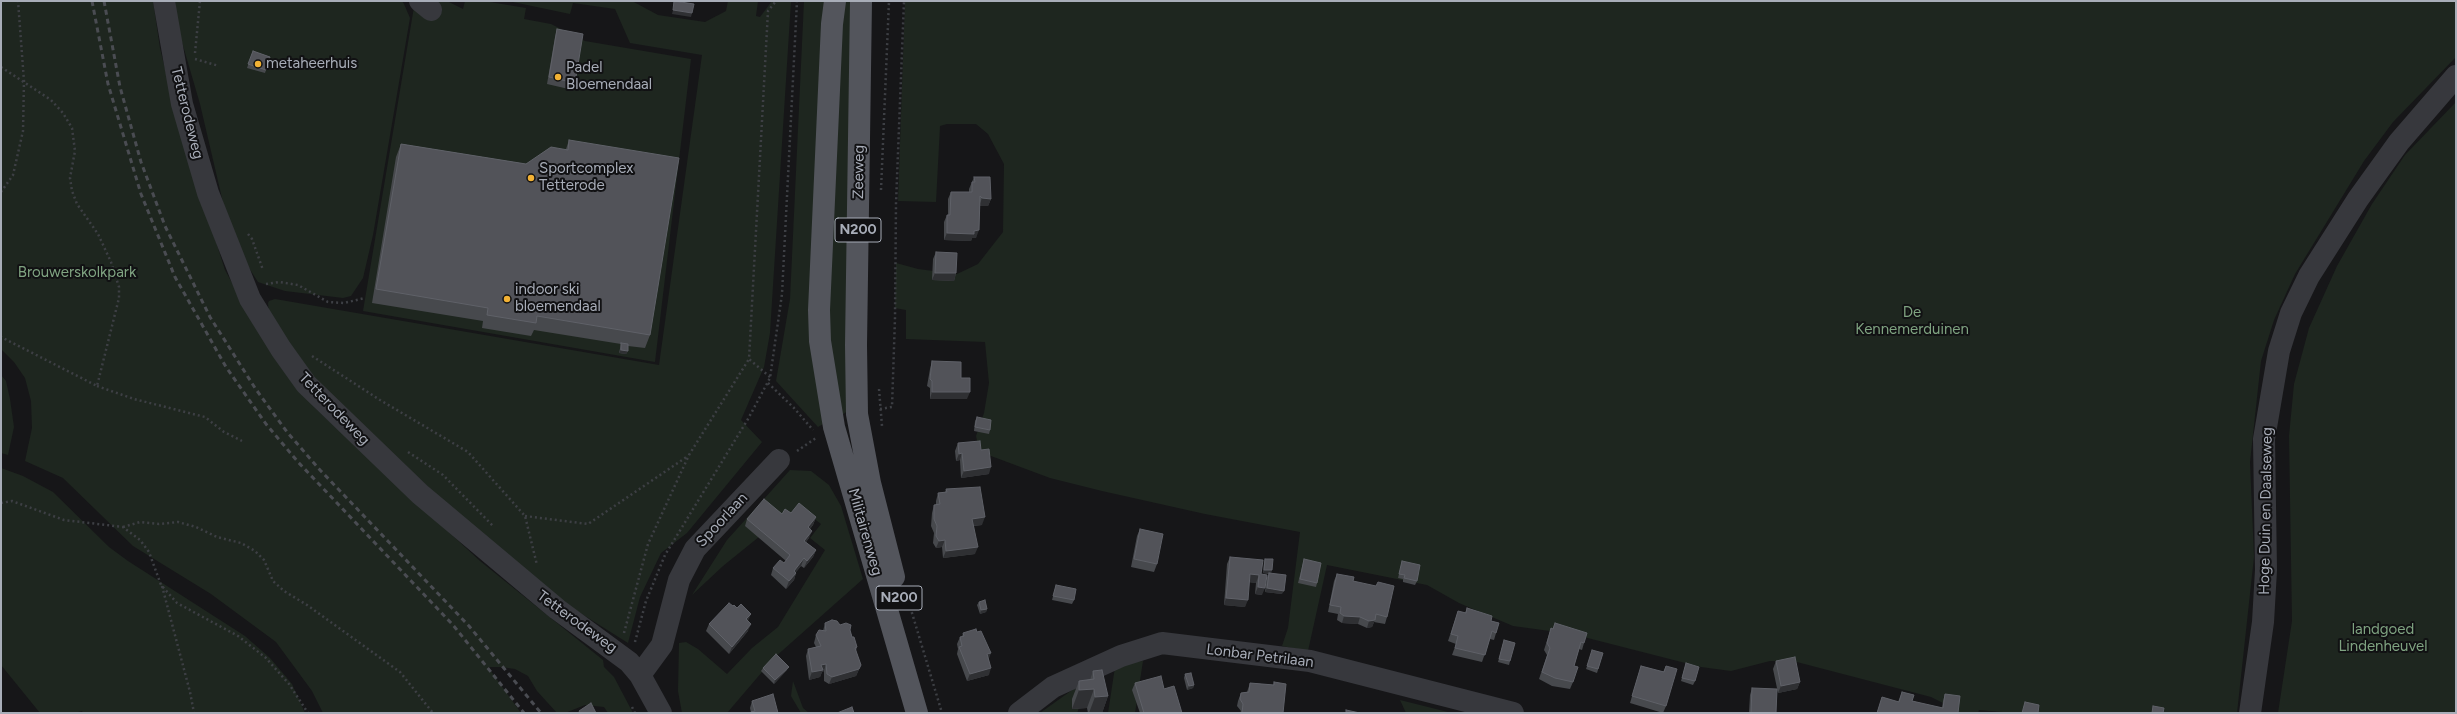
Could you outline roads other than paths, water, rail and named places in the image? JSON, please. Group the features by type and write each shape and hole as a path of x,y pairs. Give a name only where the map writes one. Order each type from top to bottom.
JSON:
{"main road":[{"name":"Militairenweg","path":"835,1 832,24 820,341 828,397 834,426 917,713"},
{"name":"Zeeweg","path":"857,414 856,345 861,1"},
{"name":"Militairenweg","path":"857,414 870,483 930,713"}],"street":[{"name":"Tetterodeweg","path":"164,1 182,104 208,193 247,290 265,324 306,384 420,494 557,609 619,652 640,675 661,713"},
{"name":"Hoge Duin en Daalseweg","path":"2250,713 2263,622 2265,585 2267,517 2264,439 2279,351 2291,313 2309,276 2358,199 2399,142 2456,76"},
{"name":"Spoorlaan","path":"640,675 662,644 679,580 694,549 779,460"},
{"name":"Lonbar Petrilaan","path":"1019,713 1053,687 1121,656 1162,643 1310,661 1514,713"}],"railway":[{"path":"92,1 108,84 141,194 175,277 226,367 266,424 298,462 453,625 524,713"},
{"path":"104,1 120,87 141,162 165,226 210,317 255,388 287,432 320,470 469,626 541,713"}],"place":[{"name":"metaheerhuis","path":"258,64"},
{"name":"Padel Bloemendaal","path":"558,77"},
{"name":"Sportcomplex Tetterode","path":"531,178"},
{"name":"indoor ski bloemendaal","path":"507,299"}],"park label":[{"name":"Brouwerskolkpark","path":"77,273"},
{"name":"De Kennemerduinen","path":"1912,322"},
{"name":"landgoed Lindenheuvel","path":"2383,638"}]}
